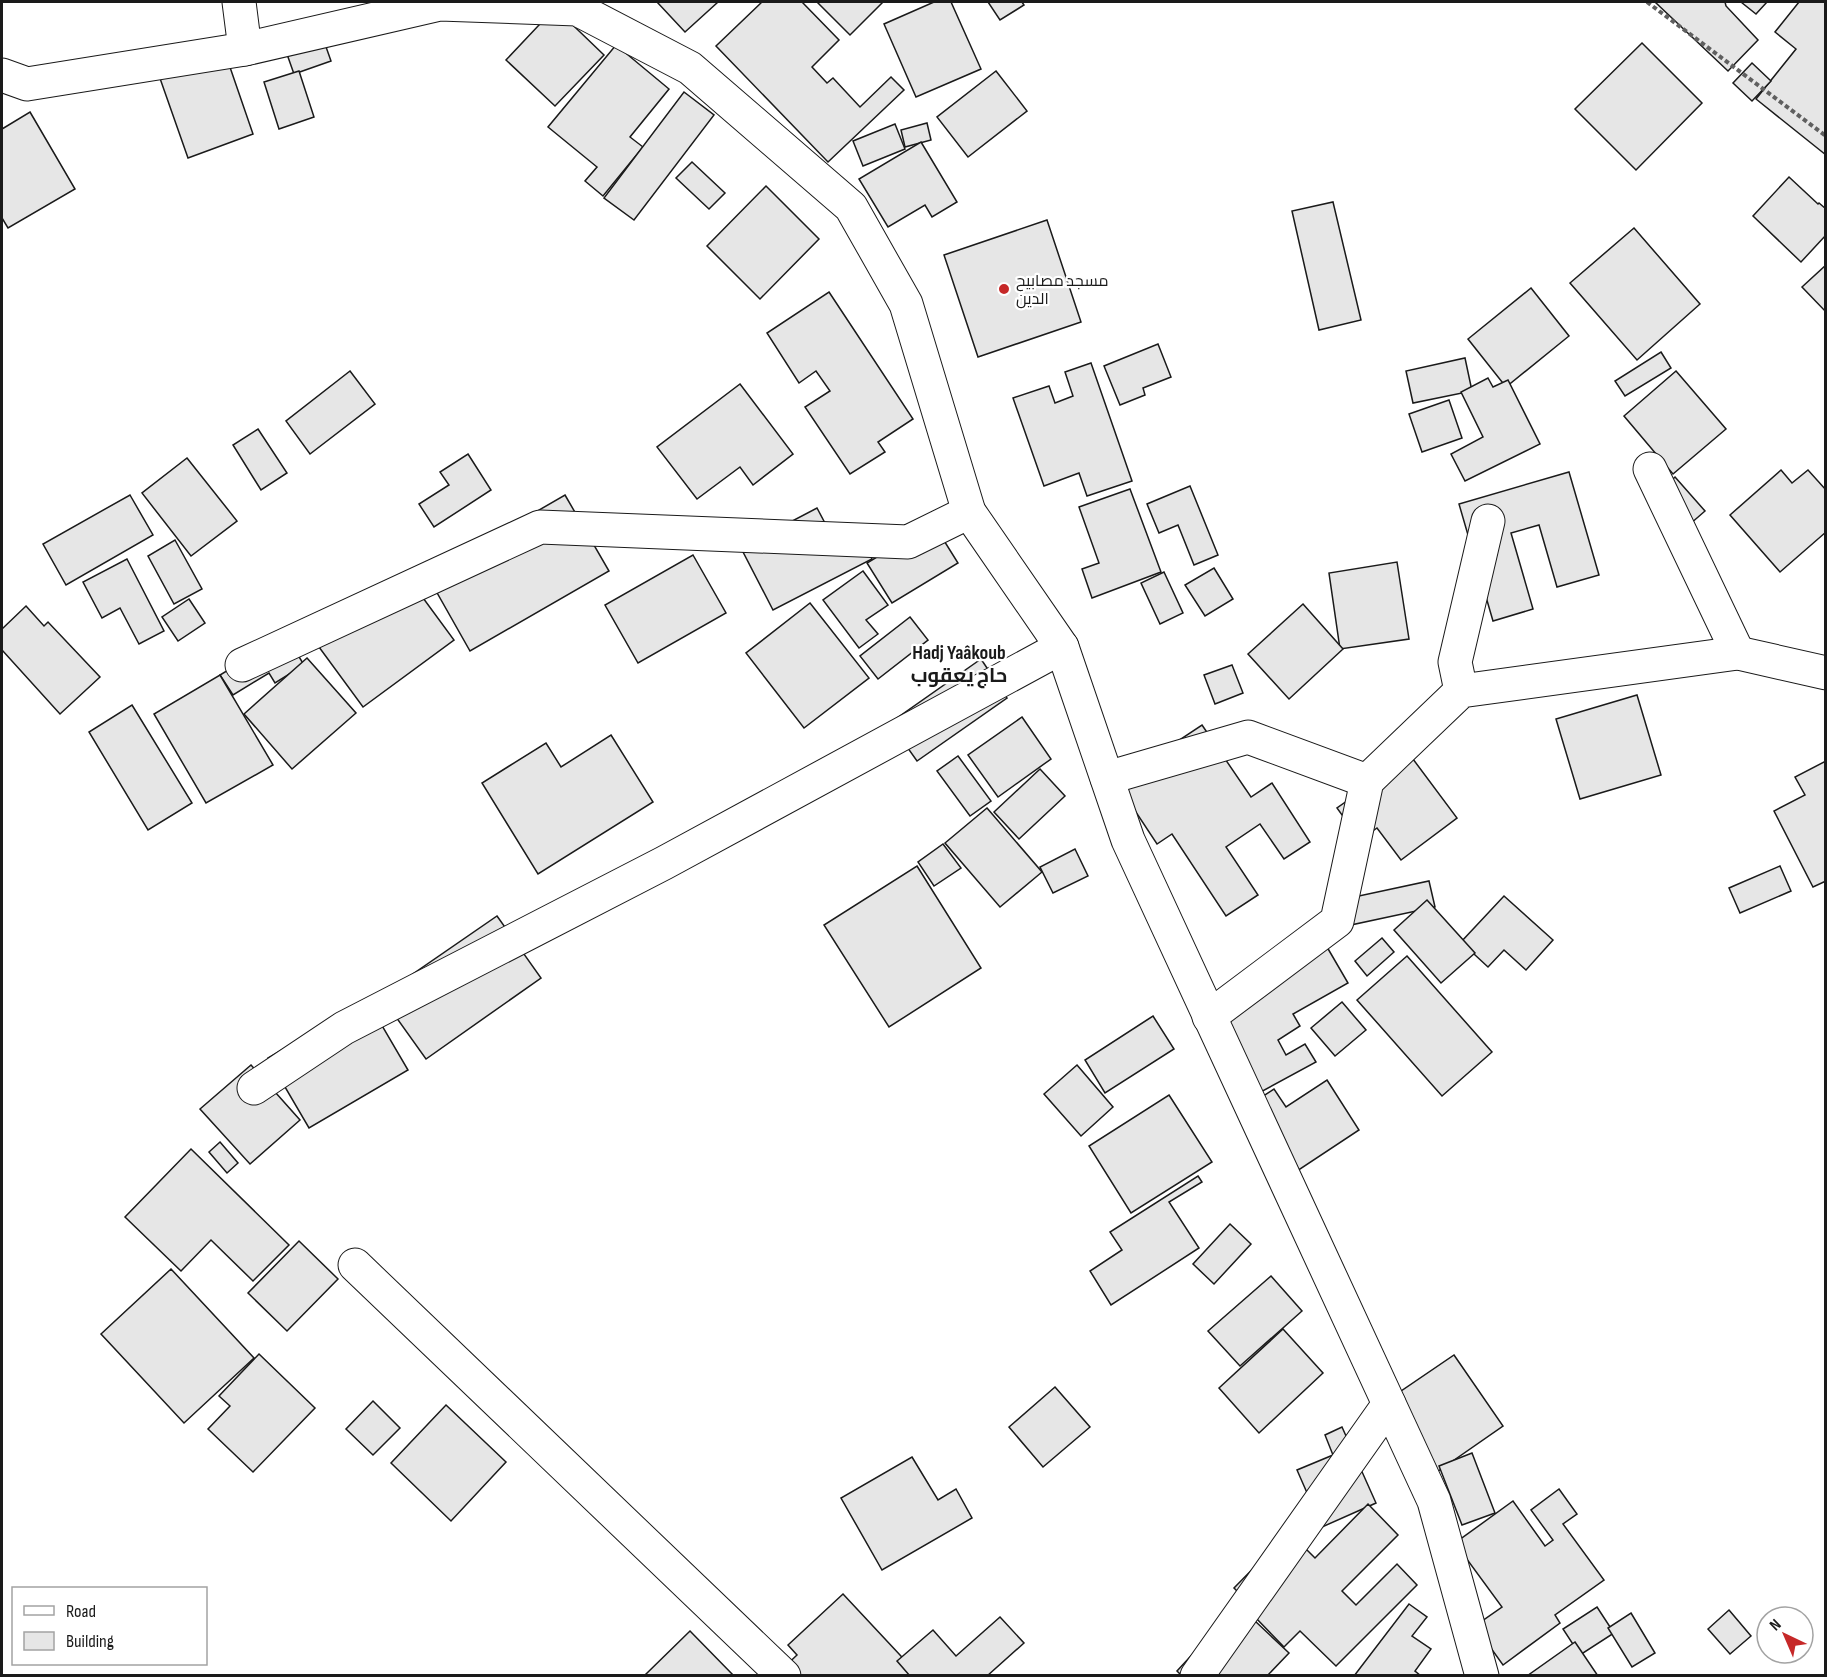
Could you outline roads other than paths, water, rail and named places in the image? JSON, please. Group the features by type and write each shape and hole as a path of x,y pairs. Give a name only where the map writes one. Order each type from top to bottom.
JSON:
{"street":[{"path":"239,2 245,49"},
{"path":"2,75 27,84 245,49 440,4 577,9 690,68 851,207 906,304 969,512 1062,647 1128,840 1434,1501 1482,1676"},
{"path":"1650,469 1738,652"},
{"path":"242,666 540,527 908,542 969,512"},
{"path":"1461,690 1455,662 1488,521"},
{"path":"254,1088 344,1028 664,863 1062,647"},
{"path":"1209,1017 1336,921 1367,781 1461,690 1738,652 1826,673"},
{"path":"1107,778 1248,737 1367,781"},
{"path":"355,1265 784,1676"},
{"path":"1197,1676 1389,1404"}],"place":[{"name":"مسجد مصابيح الدين","path":"1004,289"}],"district":[{"name":"Hadj Yaâkoub حاج يعقوب","path":"959,664"}]}
